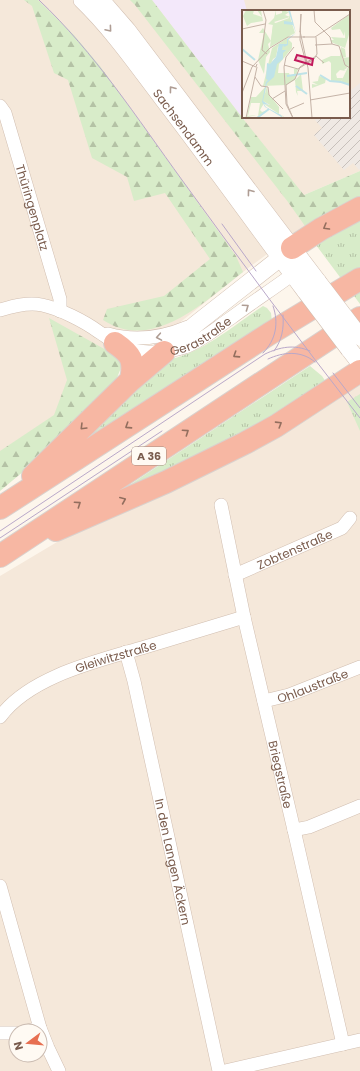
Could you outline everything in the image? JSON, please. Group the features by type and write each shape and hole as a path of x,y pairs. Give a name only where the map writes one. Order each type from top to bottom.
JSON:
{"highway":[{"path":"286,252 321,229 360,208"},
{"path":"0,508 269,334 360,279"},
{"name":"A 36","path":"5,552 360,318"},
{"path":"106,337 125,350 131,358 133,369 131,380"},
{"path":"0,500 30,479 131,380 164,352"},
{"path":"5,552 166,482 245,443 276,426 360,371"}],"street":[{"name":"Sachsendamm","path":"82,0 119,41 185,127 286,252"},
{"name":"Sachsendamm","path":"101,0 132,36 299,270 355,343 360,362"},
{"name":"Thüringenplatz","path":"0,106 5,113 60,299 60,311"},
{"name":"Gerastraße","path":"106,337 160,337 175,333 196,324 286,252"},
{"name":"Gerastraße","path":"0,310 19,305 42,305 60,311 106,337 140,351 164,352 186,347 205,337 299,270"},
{"path":"164,352 196,324"},
{"name":"Briegstraße","path":"221,505 244,617 343,1044"},
{"name":"Zobtenstraße","path":"235,575 342,528 350,518"},
{"name":"Gleiwitzstraße","path":"0,717 6,708 23,694 40,684 80,667 244,617"},
{"name":"In den Langen Äckern","path":"126,652 134,681 219,1071"},
{"name":"Ohlaustraße","path":"264,701 289,695 360,667"},
{"path":"294,830 309,827 360,806"},
{"path":"0,886 39,1023"},
{"path":"224,1071 360,1040"},
{"path":"48,1048 59,1071"}],"shaded area":[{"path":"0,0 360,0 360,171 304,195 305,226 243,272 38,436 0,462"},
{"path":"152,0 244,0 247,10 242,10 242,117"},
{"path":"360,83 359,170 353,163 344,170 314,135 322,128 315,120 318,118 350,118 350,91"},
{"path":"360,379 360,1071 0,1071 0,576 104,514"}],"green space":[{"path":"24,0 38,0 74,35 100,66 236,256 243,272 195,309 178,319 159,327 141,330 122,329 103,320 107,309 164,296 210,259 165,193 134,201 127,177 92,158 68,80 54,73 32,6"},
{"path":"130,0 152,0 242,118 304,195 360,171 360,199 305,226"},
{"path":"360,216 360,304 316,245"},
{"path":"263,306 271,313 272,322 90,441 84,435 171,359 208,344"},
{"path":"49,318 124,360 113,388 37,460 0,491 0,451 54,415 67,380"},
{"path":"310,366 322,376 328,385 235,443 125,488"},
{"path":"360,394 360,431 347,402"}],"tram line":[{"path":"39,0 79,42 115,87 248,270 360,418"},
{"path":"222,224 256,271"},
{"path":"263,353 271,343 275,331 276,319 273,306"},
{"path":"274,351 282,334 283,315"},
{"path":"0,531 265,354 287,347 310,351"},
{"path":"268,359 292,353 304,355 315,362"},
{"path":"333,373 360,408"},
{"path":"0,538 162,431"}]}
